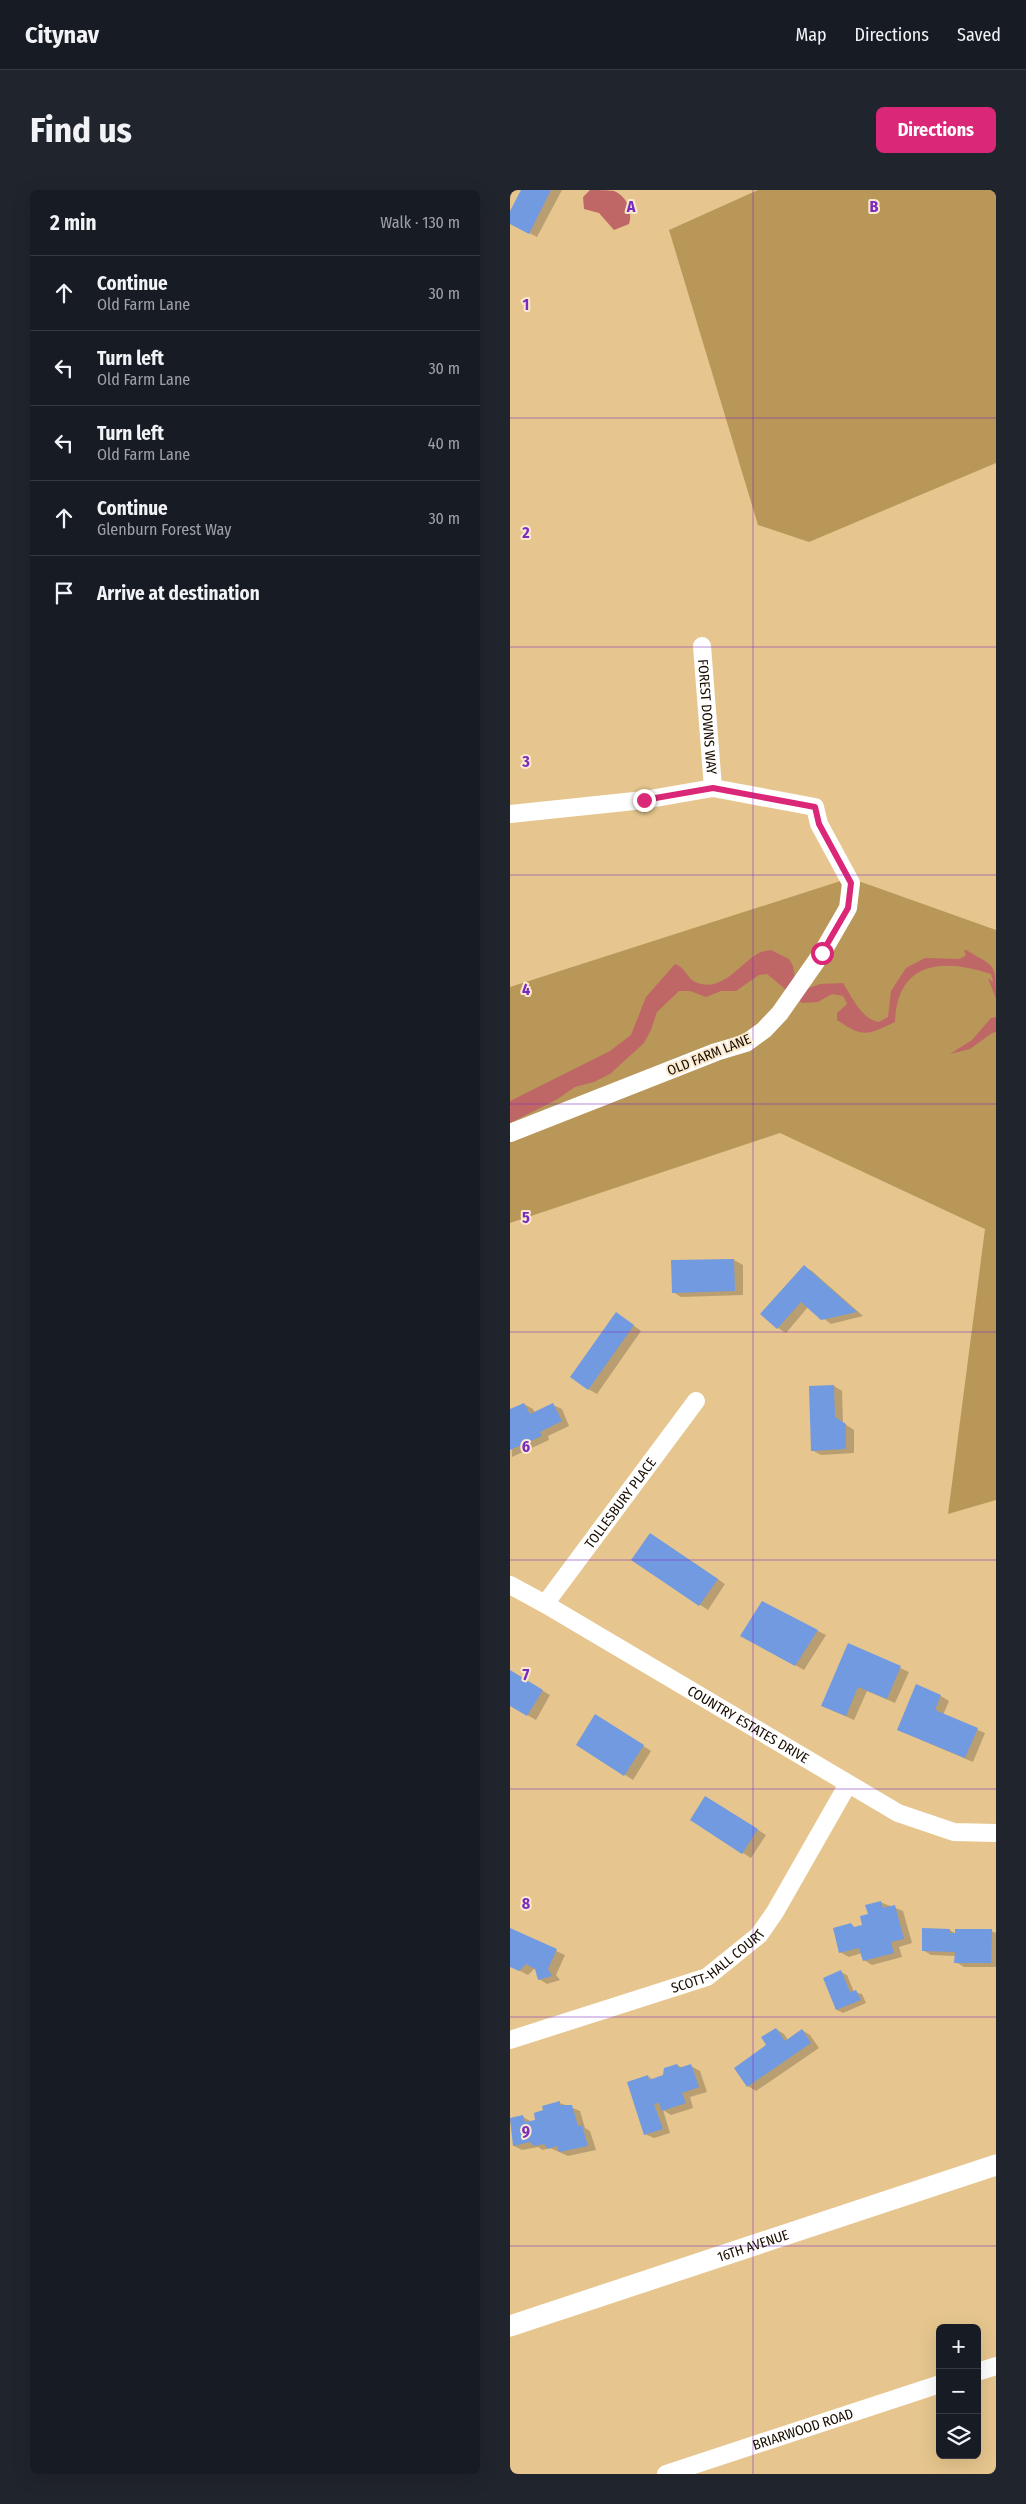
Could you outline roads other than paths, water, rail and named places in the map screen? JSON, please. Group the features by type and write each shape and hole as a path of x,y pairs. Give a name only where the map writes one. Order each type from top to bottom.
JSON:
{"main road":[{"name":"16TH AVENUE","path":"510,2326 996,2165"}],"street":[{"name":"FOREST DOWNS WAY","path":"702,646 713,788"},
{"path":"510,814 644,800 713,788"},
{"name":"OLD FARM LANE","path":"510,1132 716,1052 746,1043 764,1030 780,1013 839,925 848,908 851,883 819,824 815,807 713,788"},
{"name":"TOLLESBURY PLACE","path":"545,1604 696,1402"},
{"name":"COUNTRY ESTATES DRIVE","path":"510,1585 898,1813 954,1832 996,1833"},
{"name":"SCOTT-HALL COURT","path":"510,2040 707,1977 759,1935 775,1912 848,1784"},
{"path":"981,2371 996,2366"},
{"name":"BRIARWOOD ROAD","path":"666,2474 936,2385"}]}
